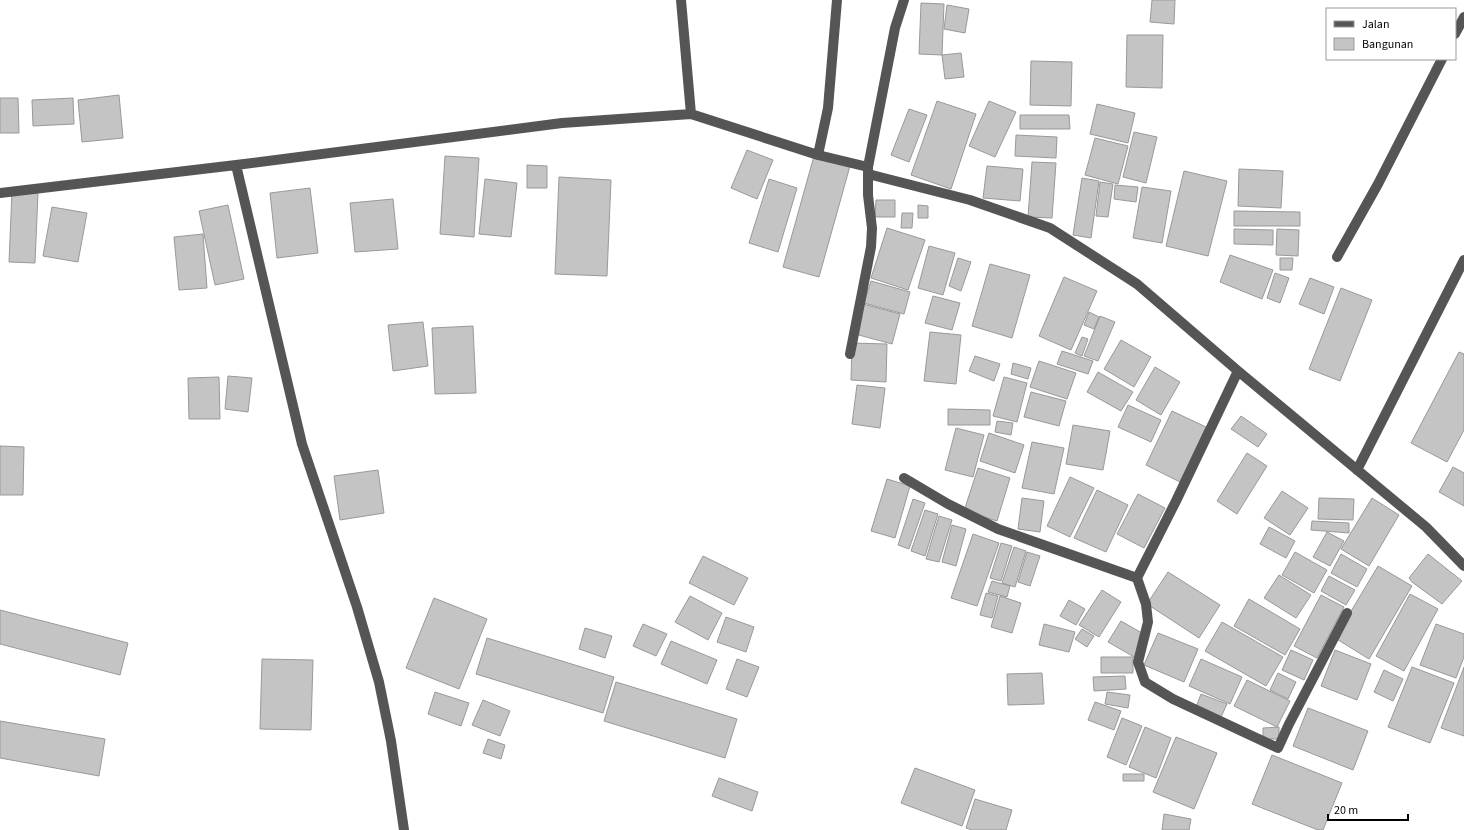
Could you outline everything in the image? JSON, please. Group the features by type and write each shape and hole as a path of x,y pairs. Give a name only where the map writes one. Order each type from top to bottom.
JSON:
{"street":[{"path":"680,0 691,114"},
{"path":"818,155 828,108 837,0"},
{"path":"850,354 871,247 872,228 868,195 868,170 895,28 904,0"},
{"path":"1456,32 1464,17"},
{"path":"1337,257 1378,184 1441,60"},
{"path":"0,193 236,166 562,123 691,114 818,155 970,200 1050,228 1137,284 1238,371 1426,527 1464,566"},
{"path":"236,166 302,444 357,607 379,682 391,741 404,830"},
{"path":"1357,470 1464,260"},
{"path":"1238,371 1176,501 1136,578 1146,604 1148,622 1138,662 1145,682 1173,699 1278,748 1288,724 1347,613"},
{"path":"904,478 948,504 998,529 1136,578"}],"building":[{"path":"1152,0 1175,0 1174,24 1150,22"},
{"path":"921,3 944,4 942,55 919,54"},
{"path":"947,5 969,9 965,33 944,29"},
{"path":"1127,35 1163,35 1162,88 1126,87"},
{"path":"961,53 964,77 945,79 942,55"},
{"path":"1031,61 1072,62 1071,106 1030,105"},
{"path":"119,95 123,138 82,142 78,100"},
{"path":"0,98 18,98 19,133 0,133"},
{"path":"73,98 74,124 33,126 32,100"},
{"path":"937,101 976,114 951,189 911,175"},
{"path":"989,101 1016,112 995,157 969,146"},
{"path":"1097,104 1135,113 1128,143 1090,134"},
{"path":"909,109 927,115 909,162 891,155"},
{"path":"1020,115 1069,115 1070,129 1020,129"},
{"path":"1134,132 1157,137 1146,183 1123,177"},
{"path":"1016,135 1057,137 1056,158 1015,156"},
{"path":"1095,138 1128,146 1118,184 1085,175"},
{"path":"747,150 773,160 757,199 731,188"},
{"path":"445,156 479,158 474,237 440,234"},
{"path":"814,156 850,166 819,277 783,267"},
{"path":"1032,162 1056,163 1052,218 1028,217"},
{"path":"527,165 547,166 547,188 527,188"},
{"path":"987,166 1023,169 1020,201 983,198"},
{"path":"1239,169 1283,171 1281,208 1238,206"},
{"path":"1184,171 1227,181 1208,256 1166,246"},
{"path":"559,177 611,180 607,276 555,274"},
{"path":"1082,178 1099,181 1091,238 1073,235"},
{"path":"485,179 517,183 511,237 479,234"},
{"path":"769,179 797,188 778,252 749,243"},
{"path":"1100,182 1113,184 1108,217 1096,216"},
{"path":"1115,185 1138,187 1136,202 1114,199"},
{"path":"1142,187 1171,191 1162,243 1133,238"},
{"path":"310,188 318,253 277,258 270,193"},
{"path":"12,192 38,193 35,263 9,262"},
{"path":"393,199 398,249 355,252 350,203"},
{"path":"876,200 895,200 895,217 875,217"},
{"path":"228,205 244,279 215,285 199,211"},
{"path":"918,205 928,206 928,218 918,218"},
{"path":"52,207 87,213 78,262 43,256"},
{"path":"1234,211 1300,212 1300,226 1234,226"},
{"path":"902,213 913,213 912,228 901,228"},
{"path":"887,228 925,240 908,290 871,278"},
{"path":"1234,229 1273,230 1273,245 1234,244"},
{"path":"1277,229 1299,230 1298,256 1276,255"},
{"path":"203,234 207,288 179,290 174,237"},
{"path":"929,246 955,253 943,295 918,288"},
{"path":"1230,255 1273,270 1262,299 1220,282"},
{"path":"958,258 971,262 961,291 949,286"},
{"path":"1280,258 1293,258 1292,270 1280,270"},
{"path":"990,264 1030,275 1012,338 972,326"},
{"path":"1275,273 1289,278 1280,303 1267,298"},
{"path":"1064,277 1097,291 1071,350 1039,336"},
{"path":"1310,278 1334,287 1324,314 1299,304"},
{"path":"871,281 910,292 904,314 864,303"},
{"path":"1341,288 1372,300 1340,381 1309,369"},
{"path":"933,296 960,303 952,330 925,323"},
{"path":"863,304 900,314 892,344 855,334"},
{"path":"1089,312 1099,317 1094,329 1084,325"},
{"path":"1100,316 1115,322 1098,361 1084,356"},
{"path":"423,322 428,366 393,371 388,325"},
{"path":"473,326 476,393 435,394 432,328"},
{"path":"930,332 961,335 956,384 924,381"},
{"path":"1082,337 1088,339 1082,356 1075,353"},
{"path":"1121,340 1151,357 1134,387 1104,369"},
{"path":"852,343 887,344 886,382 851,380"},
{"path":"1062,351 1093,361 1088,374 1057,364"},
{"path":"1459,352 1464,354 1464,430 1447,462 1411,443"},
{"path":"975,356 1000,364 994,381 969,371"},
{"path":"1039,361 1076,373 1067,399 1030,387"},
{"path":"1013,363 1031,368 1028,379 1011,374"},
{"path":"1155,367 1180,382 1161,415 1136,400"},
{"path":"1098,372 1133,392 1121,411 1087,392"},
{"path":"228,376 252,378 248,412 225,409"},
{"path":"219,377 220,419 189,419 188,378"},
{"path":"1004,377 1027,383 1017,422 993,416"},
{"path":"857,385 885,388 880,428 852,424"},
{"path":"1031,392 1066,401 1059,426 1024,417"},
{"path":"1128,405 1161,420 1151,442 1118,427"},
{"path":"948,409 990,410 990,425 948,425"},
{"path":"1172,411 1206,427 1180,482 1146,465"},
{"path":"1241,416 1267,434 1258,447 1231,429"},
{"path":"997,421 1013,423 1011,435 995,432"},
{"path":"1073,425 1110,431 1103,470 1066,464"},
{"path":"956,428 984,435 973,477 945,470"},
{"path":"989,433 1024,445 1015,473 980,461"},
{"path":"1032,442 1064,448 1054,494 1022,488"},
{"path":"0,446 24,447 23,495 0,495"},
{"path":"1247,453 1267,466 1237,514 1217,501"},
{"path":"1453,467 1464,473 1464,506 1439,492"},
{"path":"978,468 1010,478 997,521 964,511"},
{"path":"378,470 384,513 340,520 334,476"},
{"path":"1070,477 1094,488 1070,537 1047,526"},
{"path":"887,479 910,486 895,538 871,531"},
{"path":"1097,490 1128,505 1106,552 1074,538"},
{"path":"1282,491 1308,508 1290,535 1264,518"},
{"path":"1138,494 1165,508 1144,548 1117,534"},
{"path":"1022,498 1044,501 1040,532 1018,529"},
{"path":"1319,498 1354,499 1353,520 1318,519"},
{"path":"1372,498 1399,515 1369,566 1341,549"},
{"path":"913,499 925,503 909,549 898,545"},
{"path":"925,510 938,514 925,556 911,551"},
{"path":"939,516 952,520 939,562 926,559"},
{"path":"1312,521 1349,523 1349,533 1311,530"},
{"path":"952,525 966,529 956,566 942,562"},
{"path":"1269,527 1295,541 1286,558 1260,544"},
{"path":"1327,532 1344,541 1330,566 1313,557"},
{"path":"973,534 999,543 977,606 951,598"},
{"path":"1001,543 1012,546 1001,581 990,578"},
{"path":"1014,547 1026,551 1015,587 1002,583"},
{"path":"1027,552 1040,556 1030,586 1018,582"},
{"path":"1295,552 1327,570 1314,593 1282,575"},
{"path":"1341,554 1367,569 1357,587 1331,573"},
{"path":"1428,554 1462,581 1442,604 1412,582 1409,578"},
{"path":"703,556 748,578 734,605 689,583"},
{"path":"1378,566 1412,586 1369,659 1335,638"},
{"path":"1168,572 1220,605 1199,638 1147,604"},
{"path":"1279,575 1311,595 1296,618 1264,598"},
{"path":"1329,576 1355,590 1346,605 1321,591"},
{"path":"992,581 1010,586 1007,597 988,592"},
{"path":"1102,590 1121,602 1099,637 1079,625"},
{"path":"986,593 998,596 992,618 980,615"},
{"path":"1410,594 1438,609 1404,671 1376,656"},
{"path":"1321,595 1344,607 1317,658 1294,646"},
{"path":"690,596 722,613 708,640 675,622"},
{"path":"1000,596 1021,603 1012,633 991,627"},
{"path":"434,598 487,619 459,689 406,668"},
{"path":"1249,599 1300,629 1285,655 1234,626"},
{"path":"1069,600 1085,609 1076,625 1060,616"},
{"path":"0,610 128,643 120,675 0,644"},
{"path":"726,617 754,627 746,652 717,642"},
{"path":"1121,621 1149,637 1136,658 1108,642"},
{"path":"1222,622 1283,657 1266,686 1205,651"},
{"path":"643,624 667,634 656,656 633,646"},
{"path":"1044,624 1075,632 1069,652 1039,645"},
{"path":"1436,624 1464,634 1464,657 1456,678 1420,665"},
{"path":"585,628 612,636 605,658 579,649"},
{"path":"1082,629 1094,636 1087,647 1075,639"},
{"path":"1158,633 1198,649 1184,682 1144,665"},
{"path":"487,638 614,677 603,713 476,674"},
{"path":"671,641 717,660 707,684 661,664"},
{"path":"1291,650 1313,660 1304,680 1282,670"},
{"path":"1335,650 1371,664 1357,700 1321,686"},
{"path":"1101,657 1133,657 1133,673 1101,673"},
{"path":"262,659 313,660 311,730 260,729"},
{"path":"737,659 759,667 747,697 726,689"},
{"path":"1201,659 1242,677 1230,704 1189,686"},
{"path":"1412,667 1454,683 1430,743 1388,727"},
{"path":"1464,667 1464,736 1441,728"},
{"path":"1384,670 1403,679 1393,701 1374,692"},
{"path":"1042,673 1044,704 1008,705 1007,674"},
{"path":"1278,673 1296,682 1288,699 1270,690"},
{"path":"1125,676 1126,689 1094,691 1093,677"},
{"path":"1247,680 1290,701 1277,727 1234,706"},
{"path":"616,682 737,719 725,758 604,721"},
{"path":"435,692 469,703 461,726 428,714"},
{"path":"1107,692 1130,695 1128,708 1105,704"},
{"path":"1201,694 1227,704 1221,717 1196,707"},
{"path":"483,700 510,711 500,736 472,725"},
{"path":"1095,702 1121,711 1114,730 1088,720"},
{"path":"1308,708 1368,731 1353,770 1293,746"},
{"path":"1122,718 1142,726 1126,765 1107,757"},
{"path":"0,721 105,739 99,776 0,758"},
{"path":"1145,727 1171,738 1156,778 1129,767"},
{"path":"1279,727 1279,739 1263,739 1263,728"},
{"path":"1176,737 1217,753 1194,809 1153,792"},
{"path":"488,739 505,745 501,759 483,753"},
{"path":"1272,755 1342,783 1323,830 1318,830 1252,804"},
{"path":"915,768 975,790 962,826 901,803"},
{"path":"1123,774 1144,774 1144,781 1123,781"},
{"path":"719,778 758,792 752,811 712,796"},
{"path":"975,799 1012,810 1006,830 972,830 966,828"},
{"path":"1164,814 1191,819 1189,830 1162,830"}]}
